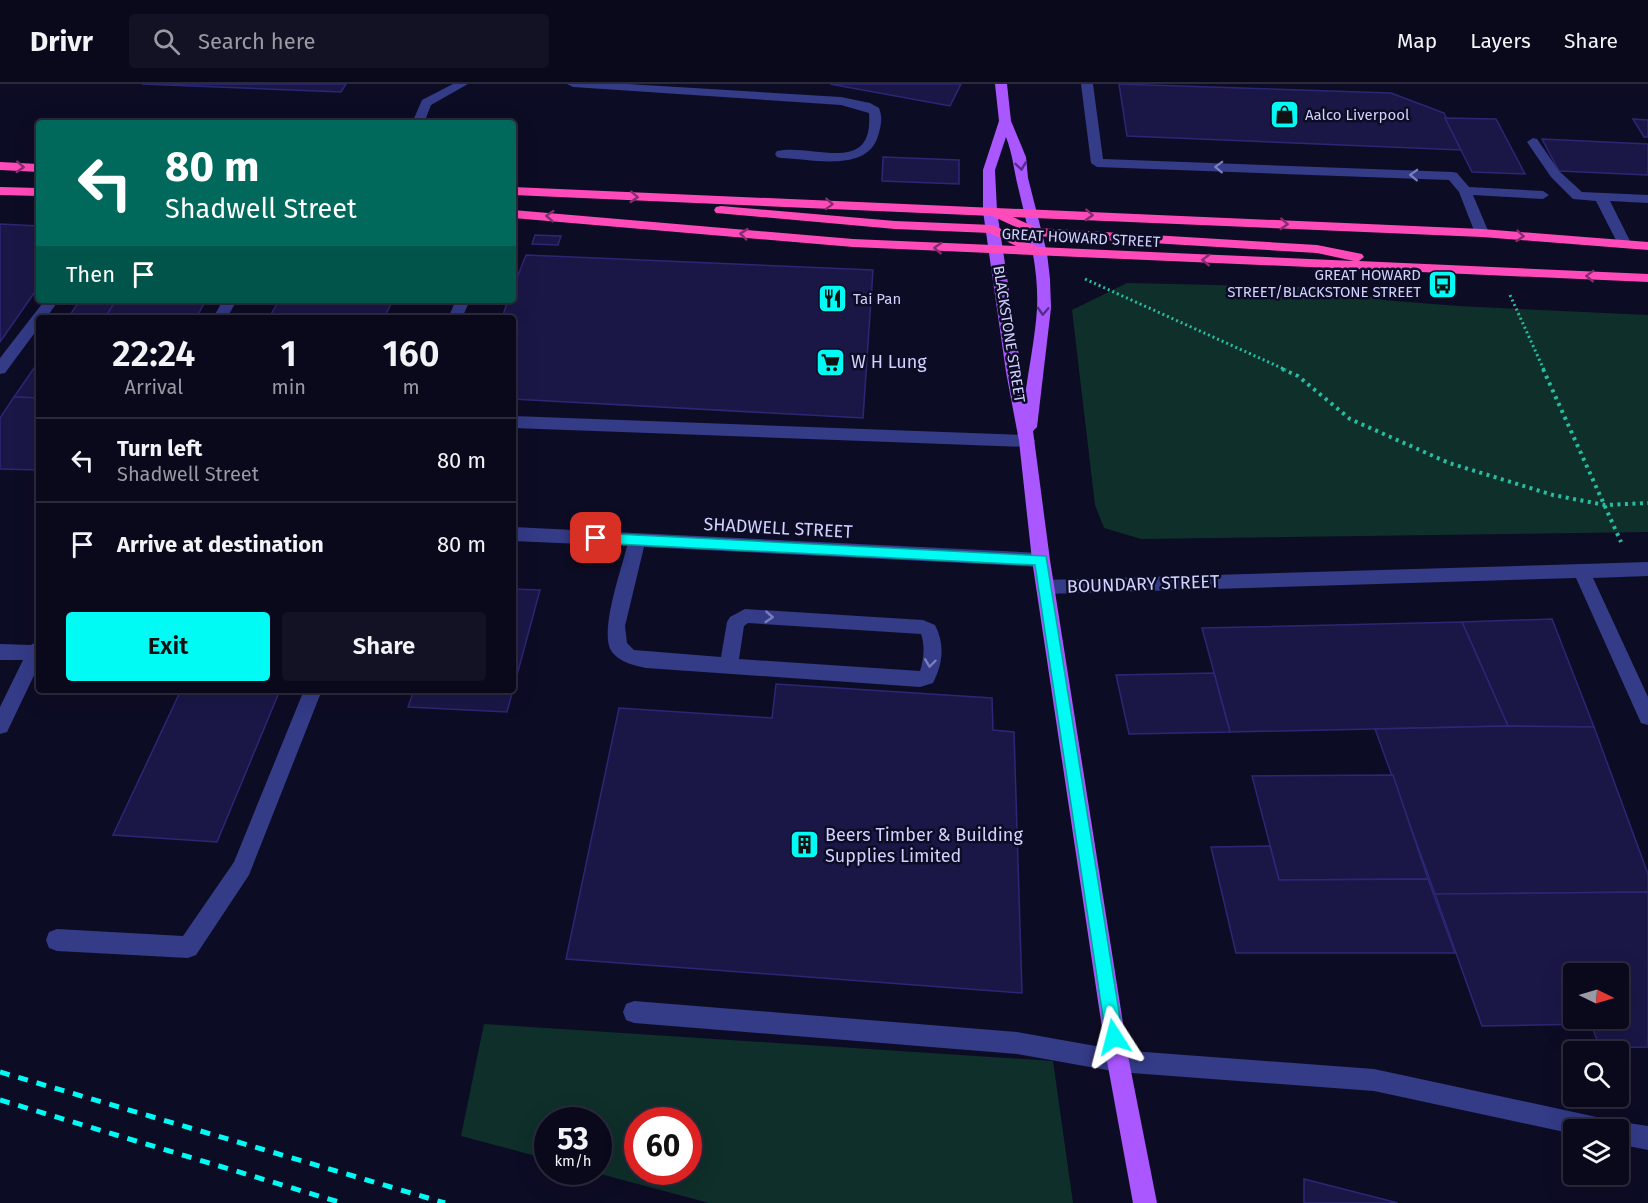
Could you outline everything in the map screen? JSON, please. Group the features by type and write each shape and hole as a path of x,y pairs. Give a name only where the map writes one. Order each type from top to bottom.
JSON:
{"highway":[{"path":"0,166 36,168"},
{"path":"0,191 36,192"},
{"name":"GREAT HOWARD STREET","path":"516,191 1482,233 1648,246"},
{"path":"670,199 733,213 993,229 1040,253"},
{"path":"990,211 1035,232 1317,249 1409,268"},
{"name":"GREAT HOWARD STREET","path":"516,214 601,219 853,243 1648,279"}],"main road":[{"name":"BLACKSTONE STREET","path":"1001,84 1005,121 1020,157 1040,253 1044,308 1027,441"},
{"name":"BLACKSTONE STREET","path":"1005,121 989,170 990,211 1006,330 1027,441 1045,587"},
{"name":"BOUNDARY STREET","path":"1045,587 1118,1060 1145,1203"}],"street":[{"path":"419,120 426,103 462,84"},
{"path":"573,84 841,101 866,105 875,111 876,124 869,146 852,157 781,154"},
{"path":"1087,84 1097,163 1453,176 1465,191 1482,233"},
{"path":"1533,142 1555,174 1578,196 1648,199"},
{"path":"1465,191 1543,195"},
{"path":"1601,197 1625,245"},
{"path":"41,315 50,303"},
{"path":"0,369 36,321"},
{"path":"516,422 1027,441"},
{"name":"SHADWELL STREET","path":"516,534 1041,560"},
{"path":"637,540 616,626 618,646 629,656 646,660 729,666 920,679 927,677 931,670 932,636 929,630 923,627 745,616 736,622 729,666"},
{"name":"BOUNDARY STREET","path":"1045,587 1648,568"},
{"path":"1581,570 1648,717"},
{"path":"0,652 36,650"},
{"path":"0,726 36,654"},
{"path":"57,940 188,947 242,868 312,693"},
{"path":"634,1012 1017,1043 1118,1060 1374,1080 1563,1120"},
{"path":"1629,1134 1648,1138"}],"path":[{"path":"1500,272 1621,543"},
{"path":"1079,276 1298,376 1350,419 1438,458 1553,495 1605,505 1648,503"}],"green space":[{"path":"1127,283 1354,288 1383,300 1648,315 1648,532 1141,539 1104,528 1095,505 1072,310"},
{"path":"484,1024 1053,1061 1073,1203 709,1203 642,1185 702,1185 702,1107 624,1107 624,1180 612,1177 612,1107 534,1107 534,1156 461,1136"}],"building":[{"path":"142,84 346,84 341,92"},
{"path":"830,84 961,84 950,106"},
{"name":"Aalco Liverpool","path":"1119,84 1391,93 1444,113 1461,150 1127,136"},
{"path":"1445,118 1496,119 1525,174 1472,172"},
{"path":"1633,119 1648,120 1648,137 1644,137"},
{"path":"1542,139 1648,144 1648,175 1559,171"},
{"path":"883,157 959,160 959,184 882,181"},
{"path":"0,224 36,226 36,290 0,342"},
{"path":"535,235 561,236 558,245 532,244"},
{"path":"526,255 873,270 863,418 516,399 516,315 503,315 507,303 516,303 516,280"},
{"path":"78,303 114,303 107,315 70,315"},
{"path":"114,303 204,303 198,315 107,315"},
{"path":"277,303 392,303 386,315 271,315"},
{"path":"36,365 36,398 14,397"},
{"path":"14,397 36,398 36,470 0,469 0,418"},
{"path":"516,589 540,590 516,679"},
{"path":"1552,619 1594,727 1508,726 1462,622"},
{"path":"1462,622 1508,726 1230,732 1202,628"},
{"path":"1214,673 1230,732 1129,734 1116,675"},
{"name":"Beers Timber & Building Supplies Limited","path":"776,684 992,698 993,730 1014,732 1022,993 566,959 619,708 772,718"},
{"path":"180,693 279,693 217,842 113,835"},
{"path":"413,693 512,693 507,712 408,707"},
{"path":"1594,727 1648,874 1648,892 1435,894 1375,729"},
{"path":"1393,775 1428,879 1279,880 1252,776"},
{"path":"1270,846 1279,880 1428,879 1455,953 1236,953 1211,847"},
{"path":"1648,892 1648,1047 1629,1047 1629,1041 1597,1041 1593,1029 1629,1029 1629,963 1563,963 1563,1025 1482,1026 1435,894"},
{"path":"1304,1179 1398,1203 1304,1203"}],"railway":[{"path":"0,1072 445,1203"},
{"path":"0,1100 342,1203"}],"place":[{"name":"Aalco Liverpool","path":"1284,115"},
{"name":"GREAT HOWARD STREET/BLACKSTONE STREET","path":"1442,284"},
{"name":"Tai Pan","path":"832,299"},
{"name":"W H Lung","path":"830,362"},
{"name":"Beers Timber & Building Supplies Limited","path":"804,845"}],"route":[{"path":"596,538 1041,560 1114,1037"}]}
